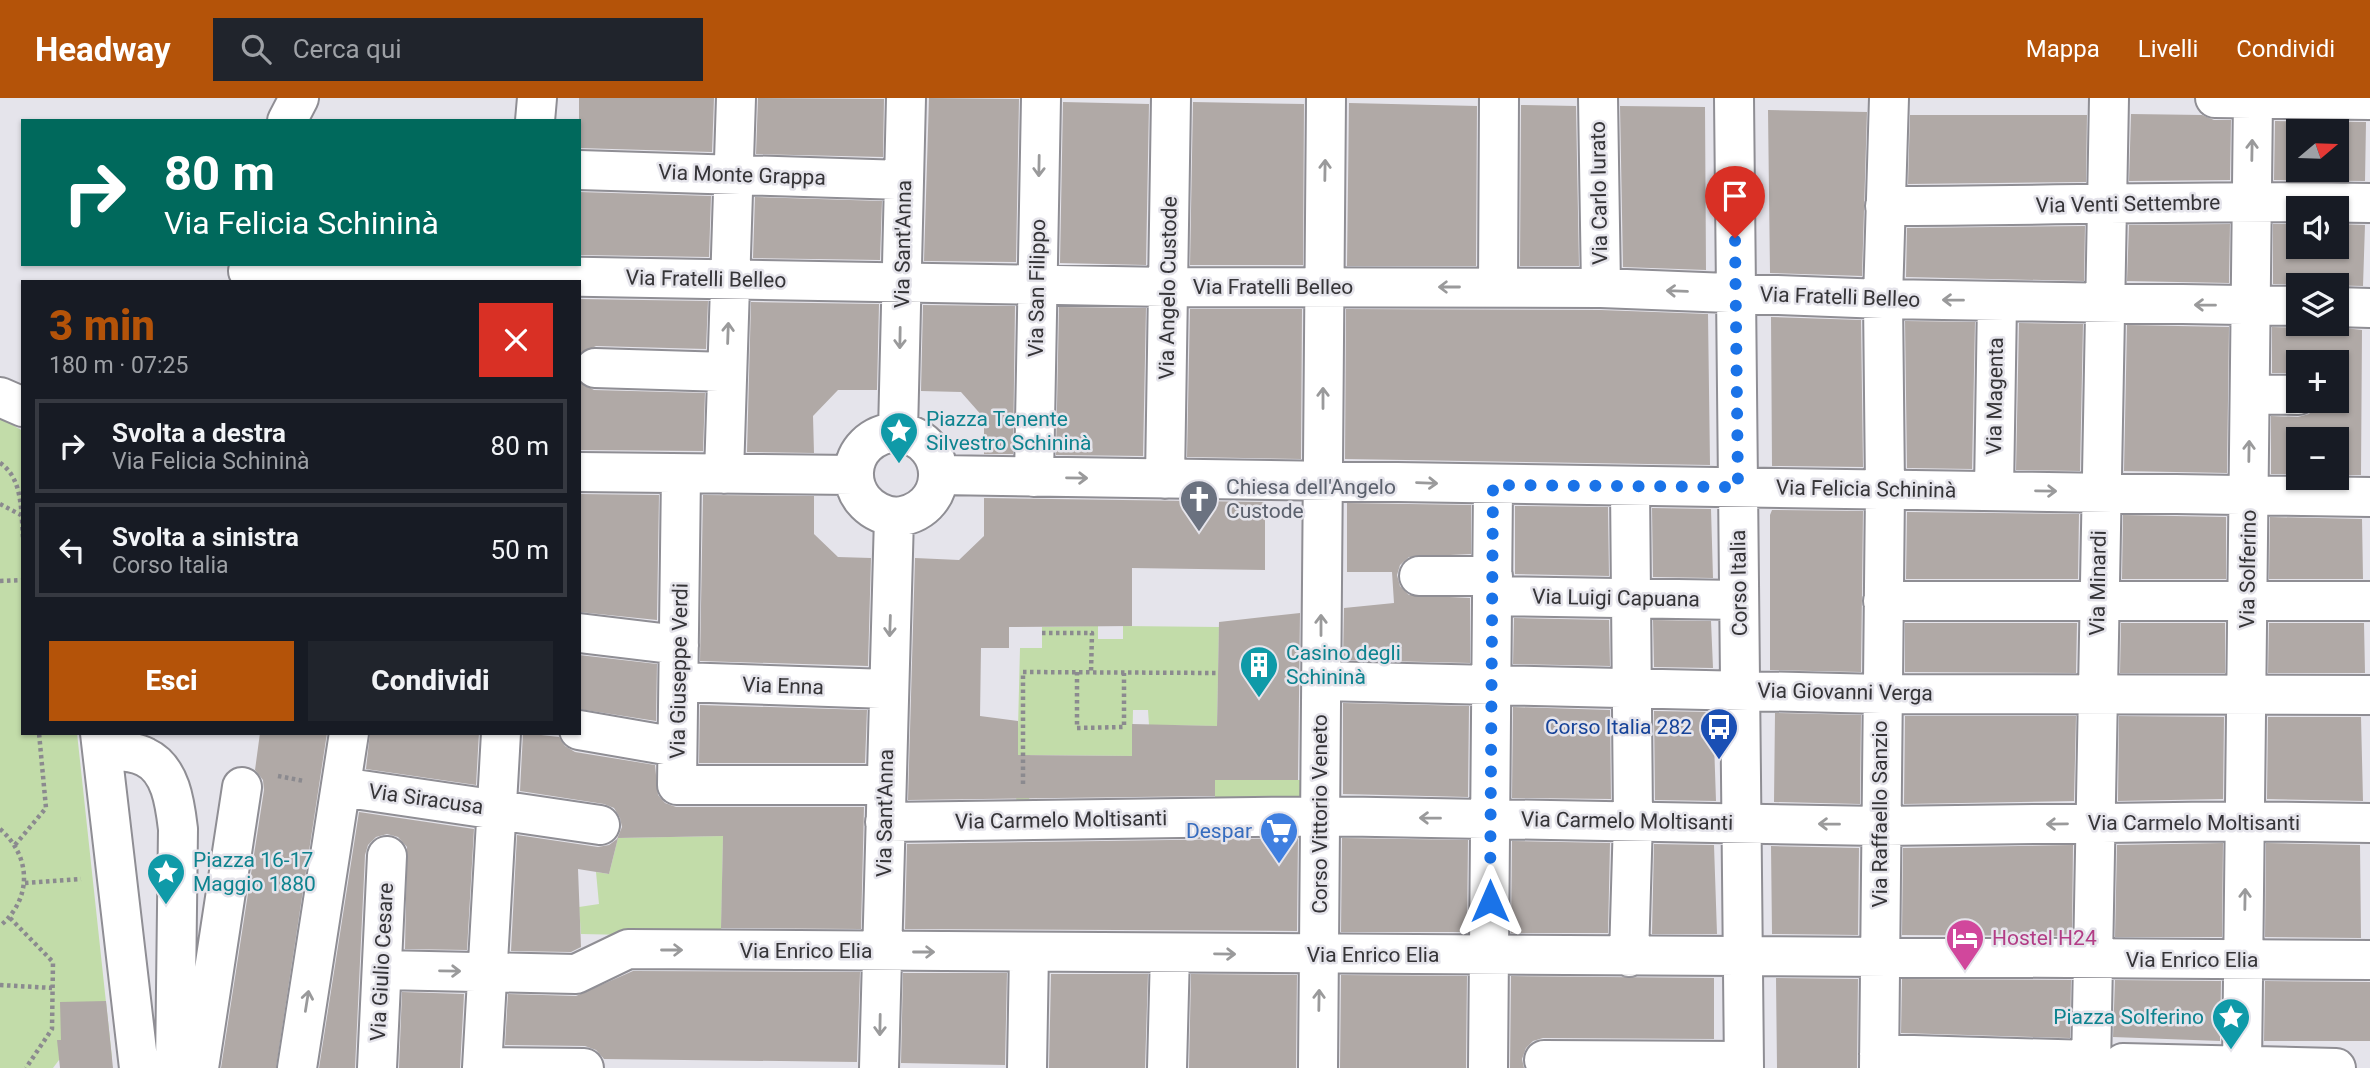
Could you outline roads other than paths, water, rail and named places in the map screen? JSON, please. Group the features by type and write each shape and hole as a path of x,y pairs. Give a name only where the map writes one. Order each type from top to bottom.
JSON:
{"street":[{"path":"288,119 299,98"},
{"path":"536,119 537,98"},
{"path":"724,474 736,98"},
{"name":"Via Sant'Anna","path":"898,432 906,98"},
{"name":"Via San Filippo","path":"1034,477 1041,98"},
{"name":"Via Angelo Custode","path":"1165,479 1171,98"},
{"name":"Corso Vittorio Veneto","path":"1318,1068 1326,98"},
{"path":"1498,287 1499,98"},
{"name":"Via Carlo Iurato","path":"1598,98 1601,288"},
{"name":"Corso Italia","path":"1734,98 1743,1064"},
{"name":"Via Raffaello Sanzio","path":"1879,1061 1885,489 1883,299 1889,98"},
{"name":"Via Minardi","path":"2102,1064 2093,959 2099,492 2109,98"},
{"path":"2215,98 2370,100"},
{"name":"Via Solferino","path":"2242,1054 2253,99"},
{"name":"Via Monte Grappa","path":"581,170 904,180"},
{"name":"Via Venti Settembre","path":"1885,205 2106,206 2252,201 2370,203"},
{"name":"Via Fratelli Belleo","path":"248,272 527,274 1168,287 1601,288 1883,299 2286,306"},
{"name":"Via Magenta","path":"1994,491 1997,301"},
{"path":"2349,307 2370,307"},
{"path":"595,369 727,372"},
{"path":"2250,394 2286,395"},
{"path":"0,397 21,406"},
{"path":"898,432 918,439 930,450 939,475 934,493 926,504 909,515 894,517 871,509 862,500 853,475 856,460 869,442 879,435 898,432"},
{"path":"581,472 853,475"},
{"name":"Via Giuseppe Verdi","path":"681,474 677,785 886,785"},
{"name":"Via Felicia Schininà","path":"939,475 2370,497"},
{"path":"1488,1068 1493,485"},
{"path":"1629,957 1633,819 1630,486"},
{"name":"Via Sant'Anna","path":"879,1068 894,517"},
{"name":"Via Luigi Capuana","path":"1419,576 1492,586 1630,598 1739,600"},
{"path":"1883,601 2370,601"},
{"name":"Via Enna","path":"581,634 679,664 888,689"},
{"name":"Via Giovanni Verga","path":"1321,681 1633,686 1881,694 2370,695"},
{"path":"581,730 677,747"},
{"path":"297,1068 349,735"},
{"path":"501,735 482,1067 584,1068"},
{"path":"139,1068 101,739 145,757 160,770 173,795 178,829 175,1068"},
{"path":"199,1068 253,781"},
{"name":"Via Siracusa","path":"341,787 600,825"},
{"name":"Via Carmelo Moltisanti","path":"885,822 1322,816 1880,825 2246,821 2370,823"},
{"name":"Via Giulio Cesare","path":"377,1068 387,856"},
{"name":"Via Enrico Elia","path":"382,970 576,974 628,949 2370,961"},
{"path":"1027,1068 1029,952"},
{"path":"1167,1068 1170,953"},
{"path":"1879,1061 2102,1064 2242,1054 2336,1068"},
{"path":"1544,1060 1629,1065 1743,1064"}],"place":[{"name":"Piazza Tenente Silvestro Schininà","path":"899,465"},
{"name":"Chiesa dell'Angelo Custode","path":"1199,533"},
{"name":"Casino degli Schininà","path":"1259,699"},
{"name":"Corso Italia 282","path":"1719,761"},
{"name":"Despar","path":"1279,865"},
{"name":"Piazza 16-17 Maggio 1880","path":"166,906"},
{"name":"Hostel H24","path":"1965,972"},
{"name":"Piazza Solferino","path":"2231,1051"}]}
